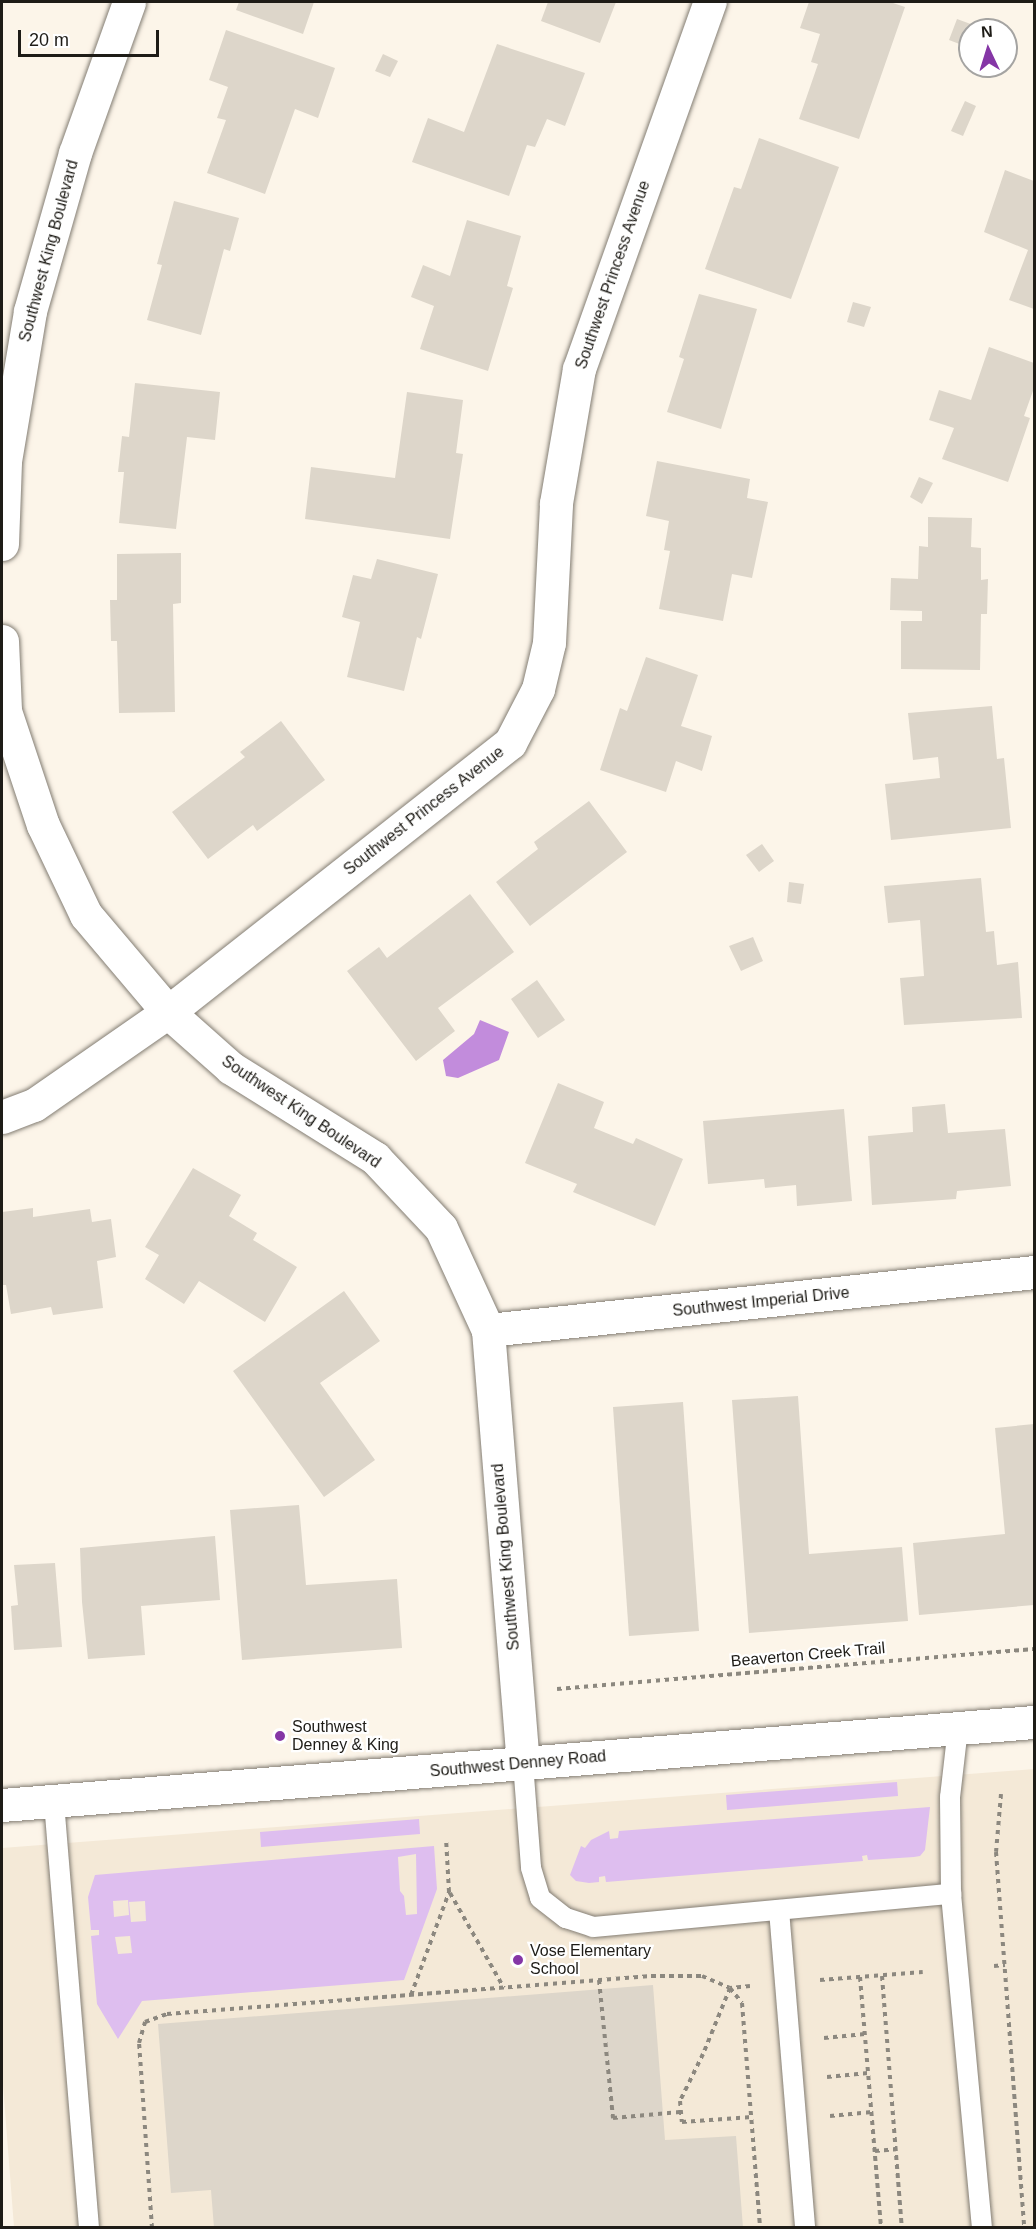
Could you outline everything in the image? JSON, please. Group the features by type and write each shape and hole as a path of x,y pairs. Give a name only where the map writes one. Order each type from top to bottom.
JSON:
{"street":[{"name":"Southwest King Boulevard","path":"2,544 5,461 30,310 75,153 129,2"},
{"name":"Southwest Princess Avenue","path":"2,1118 34,1105 168,1012 510,743 538,688 549,643 556,502 579,369 710,2"},
{"name":"Southwest King Boulevard","path":"2,641 5,711 43,825 86,915 168,1012 231,1068 375,1158 441,1228 488,1330 523,1762"},
{"name":"Southwest Imperial Drive","path":"488,1330 1035,1272"},
{"name":"Southwest Denney Road","path":"2,1805 1035,1722"}],"lane":[{"path":"958,1728 950,1797 951,1894 982,2228"},
{"path":"523,1762 531,1868 540,1898 566,1918 593,1927 951,1894"},
{"path":"54,1802 89,2228"},
{"path":"779,1910 805,2228"}],"path":[{"name":"Beaverton Creek Trail","path":"583,1686 1035,1649"},
{"path":"1000,1794 996,1852 1024,2228"},
{"path":"411,1995 449,1892 446,1839"},
{"path":"449,1892 504,1988"},
{"path":"730,1988 1005,1965"},
{"path":"152,2228 139,2043 145,2022 167,2014 599,1980 702,1976 730,1988 742,2003 760,2228"},
{"path":"882,1976 902,2228"},
{"path":"860,1977 881,2228"},
{"path":"599,1980 613,2118 680,2112"},
{"path":"730,1988 704,2054 680,2101 680,2112 682,2122 752,2117"},
{"path":"790,2041 865,2034"},
{"path":"793,2079 868,2073"},
{"path":"796,2119 872,2112"},
{"path":"874,2151 896,2149"}],"shaded area":[{"path":"480,1020 509,1032 499,1060 458,1078 446,1076 443,1060 474,1034"},
{"name":"Vose Elementary School","path":"1034,1769 1034,2227 14,2227 2,2072 2,1848"},
{"path":"897,1782 898,1796 727,1810 726,1795"},
{"path":"930,1807 925,1850 920,1856 868,1860 867,1855 862,1856 863,1861 606,1882 605,1876 599,1877 599,1882 589,1883 576,1881 570,1875 581,1846 585,1848 591,1840 609,1831 610,1839 618,1838 619,1831"},
{"path":"419,1819 420,1834 261,1847 260,1832"},
{"path":"434,1846 437,1889 404,1980 142,2001 118,2039 97,2004 91,1936 99,1935 99,1930 91,1930 88,1897 95,1875","holes":["416,1854 417,1914 406,1915 404,1896 400,1891 398,1857","128,1900 129,1915 114,1917 113,1901","145,1901 146,1921 131,1922 129,1902","130,1936 132,1953 118,1954 115,1937"]}],"building":[{"path":"239,2 314,2 303,34 236,10"},
{"path":"548,2 616,2 600,43 541,21"},
{"path":"809,2 890,2 905,7 859,139 799,119 818,64 811,62 820,34 800,28"},
{"path":"957,19 958,19 958,43 949,40"},
{"path":"226,30 335,68 318,118 295,109 265,194 207,173 226,120 217,118 228,87 209,80"},
{"path":"497,44 585,73 565,126 547,119 535,147 527,145 509,196 412,162 428,118 464,132"},
{"path":"383,54 398,61 390,77 375,71"},
{"path":"965,101 976,106 963,136 951,131"},
{"path":"759,138 839,167 791,299 705,269 734,187 741,189"},
{"path":"1005,170 1034,181 1034,309 1009,300 1028,250 984,232"},
{"path":"174,201 239,218 230,251 224,249 201,335 147,320 162,265 157,264"},
{"path":"467,220 521,236 507,286 513,288 488,371 420,349 434,306 411,297 423,265 450,276"},
{"path":"699,294 757,309 721,429 667,412 684,359 679,357"},
{"path":"853,302 871,307 864,327 847,322"},
{"path":"989,347 1034,363 1034,388 1024,416 1030,418 1008,482 942,459 954,428 929,420 939,390 971,400"},
{"path":"135,383 220,392 215,440 187,437 176,529 119,523 124,472 118,472 122,436 129,437"},
{"path":"407,392 463,400 456,453 463,454 450,539 305,519 311,467 395,478"},
{"path":"657,461 750,479 747,498 768,502 752,578 732,574 723,621 659,609 670,551 664,550 669,521 646,516"},
{"path":"919,477 933,483 922,504 910,497"},
{"path":"928,517 972,518 971,547 981,548 981,580 988,579 987,614 981,614 980,670 901,669 901,621 922,621 922,611 890,610 891,578 918,579 919,546 928,547"},
{"path":"181,553 181,603 173,604 175,712 119,713 117,641 111,641 110,600 117,600 117,554"},
{"path":"377,559 438,574 421,639 417,637 404,691 347,677 360,622 342,617 353,575 371,579"},
{"path":"646,657 698,675 681,726 712,736 702,771 676,761 666,792 600,770 620,708 627,711"},
{"path":"992,706 997,759 1004,758 1011,828 891,840 885,784 940,778 938,757 913,760 908,713"},
{"path":"281,721 325,780 257,831 253,825 208,859 172,812 245,757 240,752"},
{"path":"589,801 627,852 530,926 496,882 538,849 534,842"},
{"path":"762,844 774,861 759,872 746,855"},
{"path":"981,878 986,932 994,931 997,965 1018,962 1022,1018 904,1025 900,978 924,976 920,920 888,923 884,886"},
{"path":"789,882 804,884 801,904 787,902"},
{"path":"470,894 514,952 438,1008 455,1031 416,1061 347,971 379,947 387,958"},
{"path":"753,937 763,961 741,971 729,946"},
{"path":"537,980 565,1020 538,1038 511,999"},
{"path":"558,1083 604,1102 594,1128 633,1144 636,1138 683,1159 655,1226 573,1192 577,1184 525,1163"},
{"path":"945,1104 948,1133 1005,1129 1011,1186 957,1191 956,1199 872,1205 868,1136 913,1132 912,1107"},
{"path":"844,1109 852,1201 797,1206 796,1185 765,1188 764,1179 708,1184 703,1121"},
{"path":"193,1168 241,1195 229,1216 257,1233 253,1240 297,1267 265,1322 199,1281 184,1304 145,1279 159,1255 145,1247"},
{"path":"33,1208 33,1217 90,1209 92,1222 111,1219 116,1257 97,1261 103,1308 53,1315 51,1307 11,1314 6,1285 2,1285 2,1212"},
{"path":"344,1291 380,1341 320,1383 375,1460 324,1497 233,1371"},
{"path":"798,1396 809,1554 902,1547 908,1621 749,1633 732,1400"},
{"path":"683,1402 699,1631 629,1636 613,1407"},
{"path":"1034,1424 1034,1605 919,1615 913,1543 1005,1534 995,1428"},
{"path":"299,1505 306,1585 397,1579 402,1648 242,1660 230,1510"},
{"path":"215,1536 220,1600 141,1606 145,1655 88,1659 82,1602 80,1548"},
{"path":"55,1563 62,1647 14,1650 11,1606 18,1605 14,1565"},
{"name":"Vose Elementary School","path":"653,1985 665,2140 736,2136 743,2228 214,2228 211,2190 171,2193 158,2024"}],"place":[{"name":"Southwest Denney & King","path":"280,1736"},
{"name":"Vose Elementary School","path":"518,1960"}]}
